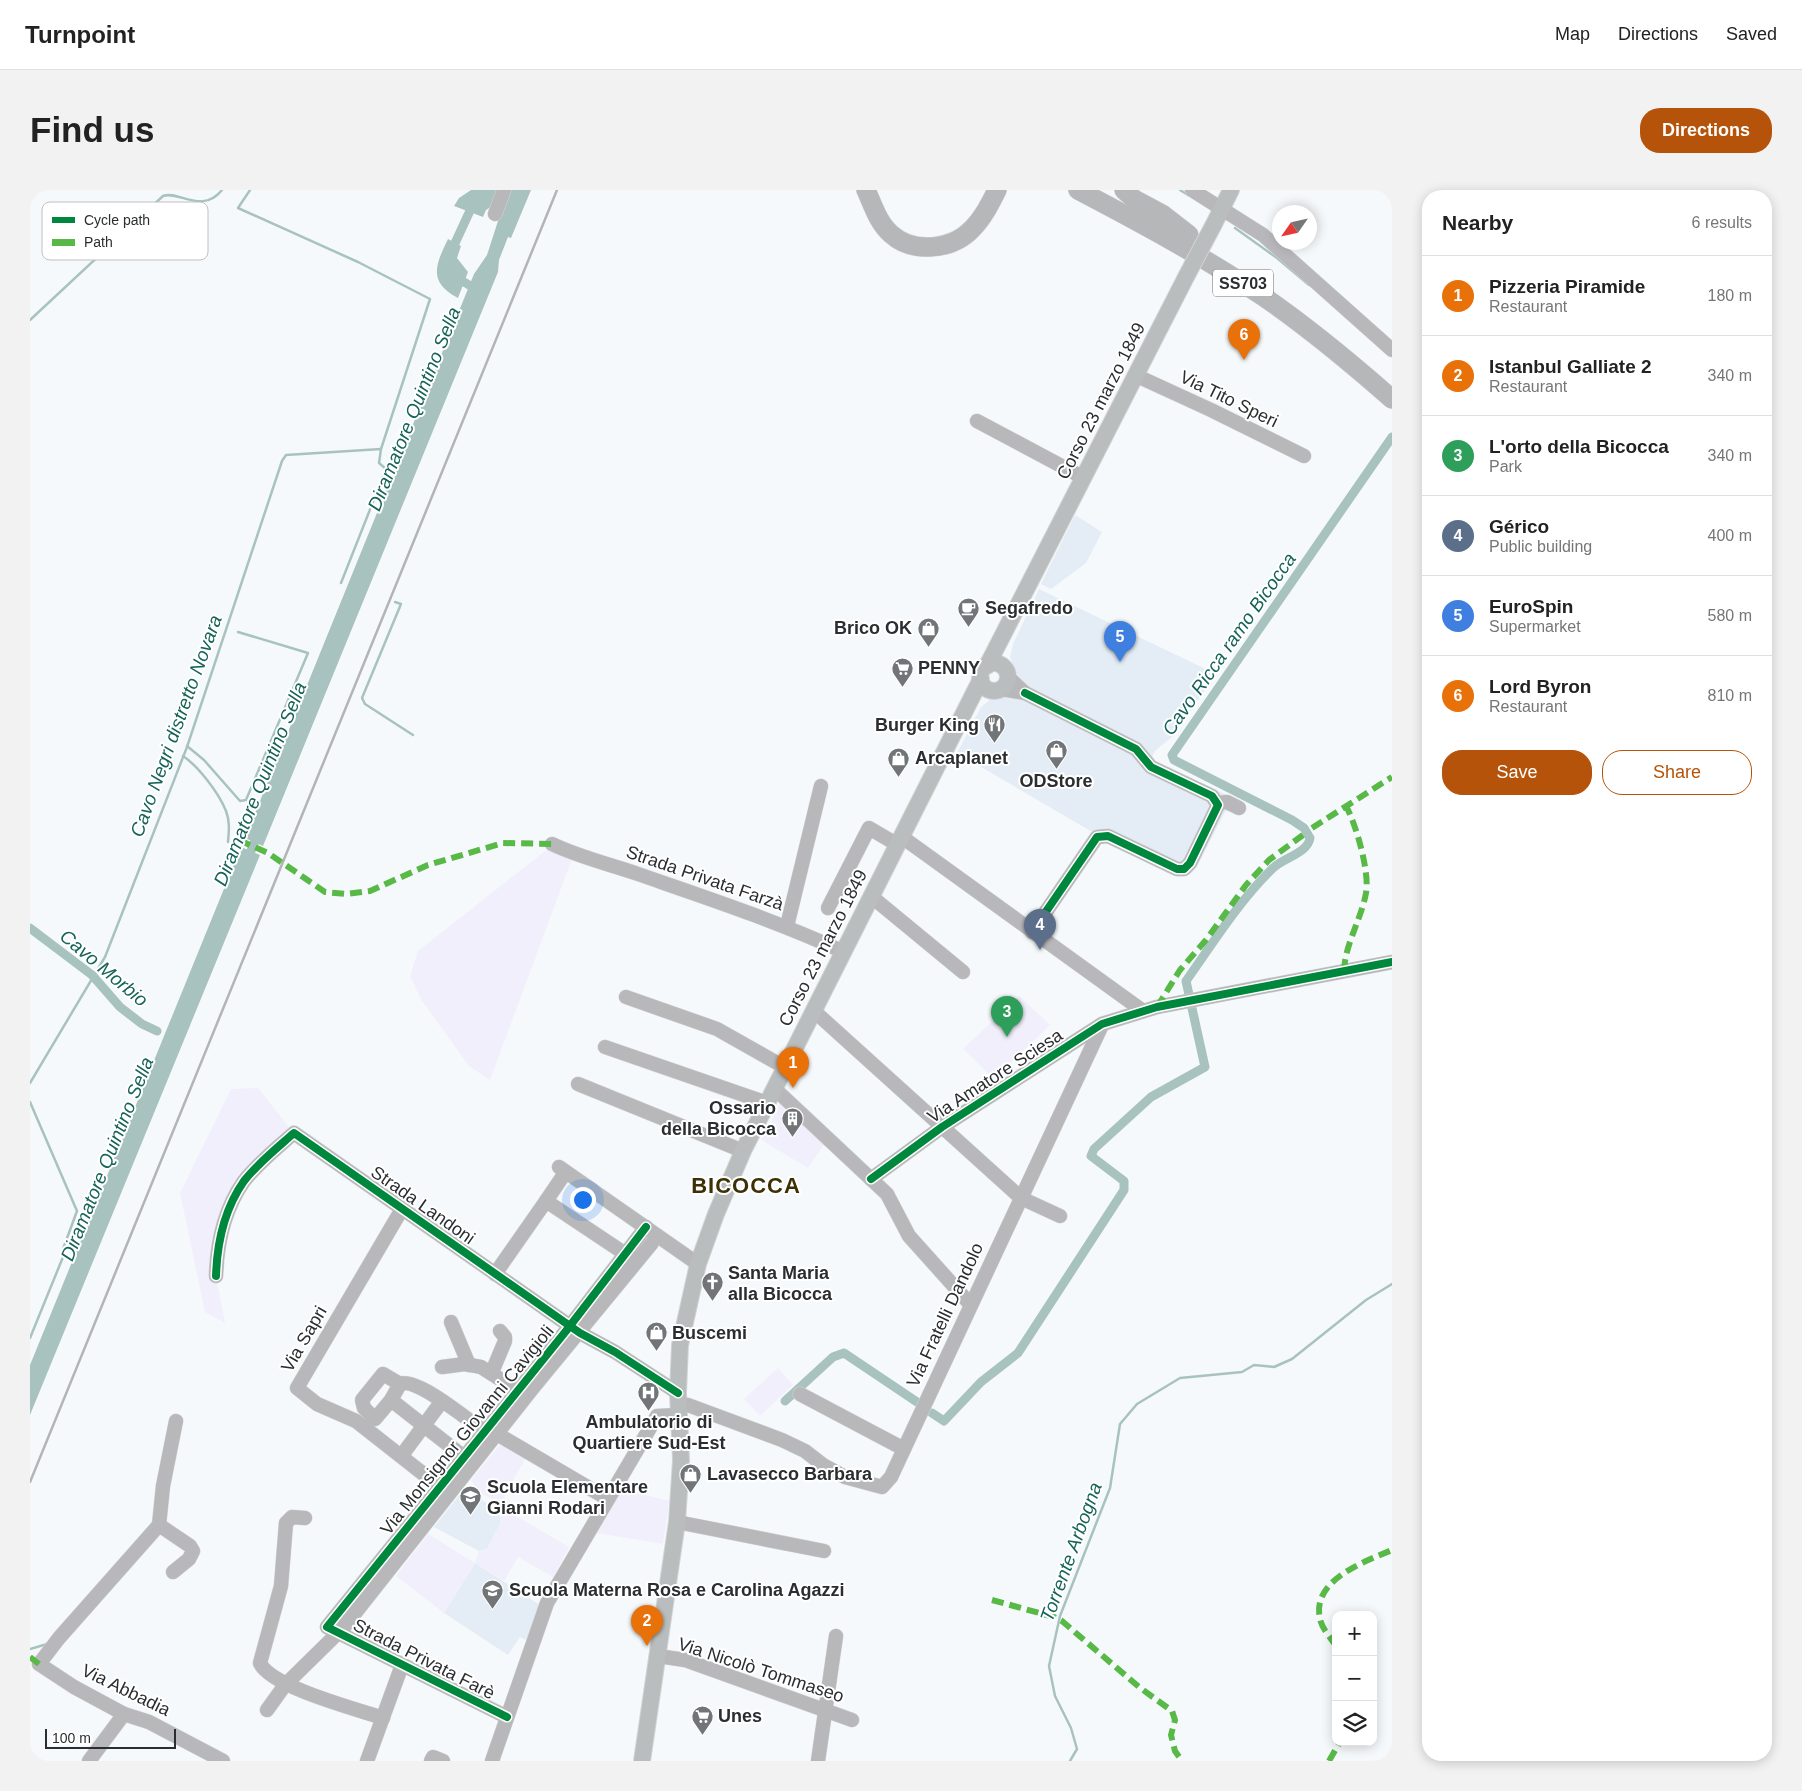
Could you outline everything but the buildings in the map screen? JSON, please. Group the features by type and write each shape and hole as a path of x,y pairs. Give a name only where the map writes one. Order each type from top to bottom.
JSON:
{"highway":[{"path":"866,190 878,217 890,234 905,243 919,247 937,247 953,242 971,231 986,212 997,190"},
{"path":"874,190 878,217"},
{"name":"SS703","path":"1078,190 1178,244 1264,297 1342,356 1392,399"},
{"name":"SS703","path":"1100,190 1190,235"},
{"name":"SS703","path":"1124,190 1134,199 1162,214 1190,235 1275,290 1356,351 1392,383"}],"main road":[{"name":"Corso 23 marzo 1849","path":"642,1761 677,1522 681,1460 678,1404 680,1345 698,1264 716,1214 743,1151 964,716 984,672 1231,190"},
{"name":"Corso 23 marzo 1849","path":"964,716 983,698 1004,683 1004,655 1007,630"},
{"path":"1000,665 1004,683 989,690 983,685 984,672 1000,665"}],"street":[{"path":"495,214 504,190"},
{"path":"1192,190 1263,235 1392,350"},
{"name":"Via Tito Speri","path":"1136,376 1211,410 1304,456"},
{"path":"977,421 1084,478"},
{"path":"1004,683 1136,749 1150,767 1212,796 1217,803 1217,810 1190,863 1184,869 1178,869 1105,835 1097,837 1032,932"},
{"path":"787,926 822,786"},
{"path":"1217,803 1227,802 1240,808"},
{"path":"828,908 869,828 900,841 1143,1011"},
{"name":"Strada Privata Farzà","path":"552,844 573,854 787,926 844,952"},
{"path":"872,898 963,972"},
{"name":"Via Amatore Sciesa","path":"871,1179 942,1127 1102,1024 1143,1011 1180,1003 1392,962"},
{"path":"626,998 717,1029 786,1068"},
{"path":"814,1011 1021,1198 1060,1216"},
{"name":"Via Fratelli Dandolo","path":"678,1404 782,1440 805,1451 823,1466 845,1477 882,1488 891,1477 1102,1024"},
{"path":"605,1046 771,1096 871,1179 886,1194 909,1236 970,1304"},
{"path":"578,1084 743,1151"},
{"name":"Strada Landoni","path":"216,1276 217,1254 221,1233 232,1204 244,1181 294,1133 575,1330 615,1352 678,1404"},
{"path":"495,1274 546,1201 561,1171 698,1264"},
{"path":"546,1201 637,1262"},
{"name":"Via Sapri","path":"402,1209 297,1388 318,1404 356,1420 442,1485"},
{"name":"Via Monsignor Giovanni Cavigioli","path":"575,1330 625,1254 646,1227"},
{"name":"Via Monsignor Giovanni Cavigioli","path":"267,1710 285,1685 333,1630 522,1393 652,1243"},
{"path":"451,1322 469,1365"},
{"path":"492,1372 505,1341 505,1337 500,1331"},
{"path":"442,1367 469,1365 481,1367 492,1372 522,1393"},
{"path":"375,1419 364,1408 362,1400 378,1377 383,1374 400,1384 411,1383 491,1433 608,1499"},
{"path":"400,1384 391,1400 375,1419 375,1427 442,1485"},
{"path":"800,1394 904,1449"},
{"path":"391,1400 464,1457"},
{"path":"405,1451 442,1401"},
{"path":"492,1761 547,1603 657,1416 678,1404"},
{"path":"173,1572 188,1559 193,1551 190,1546 159,1525 176,1420"},
{"name":"Via Monsignor Giovanni Cavigioli","path":"333,1630 464,1457 491,1433"},
{"path":"305,1518 292,1516 286,1523 281,1586 260,1663 263,1670 285,1685 383,1718"},
{"path":"677,1522 824,1551"},
{"name":"Via Abbadia","path":"159,1525 59,1638 40,1664 74,1687 124,1714 149,1722 224,1761"},
{"name":"Strada Privata Farè","path":"333,1630 507,1717"},
{"path":"818,1761 836,1636"},
{"name":"Via Nicolò Tommaseo","path":"658,1656 685,1660 852,1720"},
{"path":"367,1761 402,1665"},
{"path":"89,1761 124,1714"},
{"path":"431,1761 433,1757 443,1761"}],"shaded area":[{"path":"471,190 500,190 494,205 486,210 483,217 454,206 459,198"},
{"path":"508,190 531,190 511,238 508,237 499,260 498,272 263,846 245,838 474,274 487,255"},
{"path":"448,239 461,246 457,258 468,272 458,298 448,292 438,279 438,264"},
{"path":"1075,515 1102,532 1086,563 1051,589 1041,584"},
{"path":"1039,589 1216,674 1173,736 1155,751 1152,757 1157,762 1244,803 1237,815 1230,811 1225,812 1197,867 1192,873 1176,876 1166,872 1118,847 957,753 981,707 992,698 1012,694 1020,681 1010,657 1013,644"},
{"path":"241,847 260,855 30,1415 30,1365"},
{"path":"550,847 573,856 490,1080 469,1066 422,1001 410,976 418,951"},
{"path":"1019,996 1050,1025 994,1079 963,1049"},
{"path":"258,1088 294,1133 242,1185 221,1233 216,1276 225,1323 205,1312 180,1193 231,1089"},
{"path":"780,1102 825,1143 808,1168 761,1140"},
{"path":"778,1368 793,1385 760,1416 744,1399"},
{"path":"504,1440 528,1454 503,1498 505,1500 503,1503 484,1495 471,1480"},
{"name":"Scuola Elementare Gianni Rodari","path":"465,1488 498,1511 501,1522 487,1549 479,1551 434,1527"},
{"path":"622,1489 669,1501 663,1544 596,1533"},
{"path":"506,1510 569,1547 553,1577 518,1557 504,1581 475,1563 479,1551 487,1549 501,1522 498,1511"},
{"path":"428,1534 475,1563 444,1613 396,1576"},
{"name":"Scuola Materna Rosa e Carolina Agazzi","path":"475,1563 540,1605 526,1640 520,1637 508,1655 444,1613"}],"waterway":[{"path":"157,202 163,196 169,195 206,201 222,190"},
{"name":"Cavo Negri distretto Novara","path":"250,190 238,208 358,262 430,299 381,449 379,463 386,469 341,583"},
{"path":"1180,190 1188,195"},
{"path":"450,254 474,202"},
{"path":"1235,228 1277,258 1309,285"},
{"path":"30,320 94,260"},
{"path":"454,276 479,291"},
{"name":"Cavo Ricca ramo Bicocca","path":"932,1413 944,1421 981,1382 1018,1353 1124,1190 1124,1181 1091,1156 1094,1149 1151,1097 1205,1067 1186,981 1249,894 1277,864 1305,848 1310,838 1304,828 1292,820 1174,760 1172,755 1392,437"},
{"name":"Cavo Negri distretto Novara","path":"30,1083 105,957 187,747 282,461 286,455 381,449"},
{"path":"395,602 401,604 362,698 365,704 413,735"},
{"path":"187,746 204,760 240,801 246,800 308,653 238,632"},
{"path":"183,756 201,773 223,804 228,819 228,842"},
{"name":"Diramatore Quintino Sella","path":"247,861 259,831"},
{"name":"Cavo Negri distretto Novara","path":"30,928 92,975 120,1007 142,1024 157,1031"},
{"path":"30,1102 77,1211 63,1249 63,1257 30,1338"},
{"name":"Torrente Arbogna","path":"1070,1761 1077,1749 1071,1728 1055,1696 1049,1666 1060,1616 1110,1488 1120,1424 1137,1404 1180,1378 1242,1372 1254,1365 1274,1367 1292,1359 1366,1300 1392,1284"},
{"name":"Cavo Ricca ramo Bicocca","path":"785,1401 833,1357 844,1353 917,1402"},
{"path":"30,1649 47,1644"}],"railway":[{"path":"30,1482 557,190"}],"marked path":[{"path":"1312,828 1392,777"},
{"path":"1344,971 1347,951 1364,903 1367,884 1361,849 1354,824 1346,806"},
{"path":"1157,1007 1180,970 1206,940 1246,885 1269,860 1303,835"},
{"path":"239,840 268,853 325,892 346,894 370,891 428,865 503,843 552,844"},
{"path":"1332,1640 1320,1619 1319,1605 1324,1593 1331,1583 1342,1574 1392,1550"},
{"path":"992,1600 1054,1617 1062,1621 1139,1687 1172,1711 1175,1720 1171,1735 1175,1751 1182,1761"},
{"path":"30,1657 39,1664"},
{"path":"1329,1761 1338,1746"}],"cycle path":[{"path":"1025,693 1136,749 1151,767 1212,796 1218,805 1190,863 1184,869 1177,869 1108,836 1097,837 1032,932"},
{"path":"871,1179 942,1127 1102,1024 1157,1007 1392,962"},
{"path":"216,1276 223,1226 237,1191 255,1168 294,1133 580,1333 615,1352 678,1393"},
{"path":"507,1717 327,1627 566,1331 646,1227"}],"place":[{"name":"Lord Byron","path":"1244,360"},
{"name":"Segafredo","path":"969,627"},
{"name":"Brico OK","path":"928,647"},
{"name":"EuroSpin","path":"1120,662"},
{"name":"PENNY","path":"902,687"},
{"name":"Burger King","path":"995,744"},
{"name":"ODStore","path":"1056,770"},
{"name":"Arcaplanet","path":"899,777"},
{"name":"Gérico","path":"1040,950"},
{"name":"L'orto della Bicocca","path":"1007,1037"},
{"name":"Pizzeria Piramide","path":"793,1088"},
{"name":"Ossario della Bicocca","path":"792,1137"},
{"name":"Santa Maria alla Bicocca","path":"712,1302"},
{"name":"Buscemi","path":"656,1352"},
{"name":"Ambulatorio di Quartiere Sud-Est","path":"649,1411"},
{"name":"Lavasecco Barbara","path":"691,1493"},
{"name":"Scuola Elementare Gianni Rodari","path":"471,1516"},
{"name":"Scuola Materna Rosa e Carolina Agazzi","path":"493,1609"},
{"name":"Istanbul Galliate 2","path":"647,1646"},
{"name":"Unes","path":"702,1735"}],"district":[{"name":"BICOCCA","path":"746,1185"}],"water label":[{"name":"Cavo Morbio","path":"104,968"}]}
